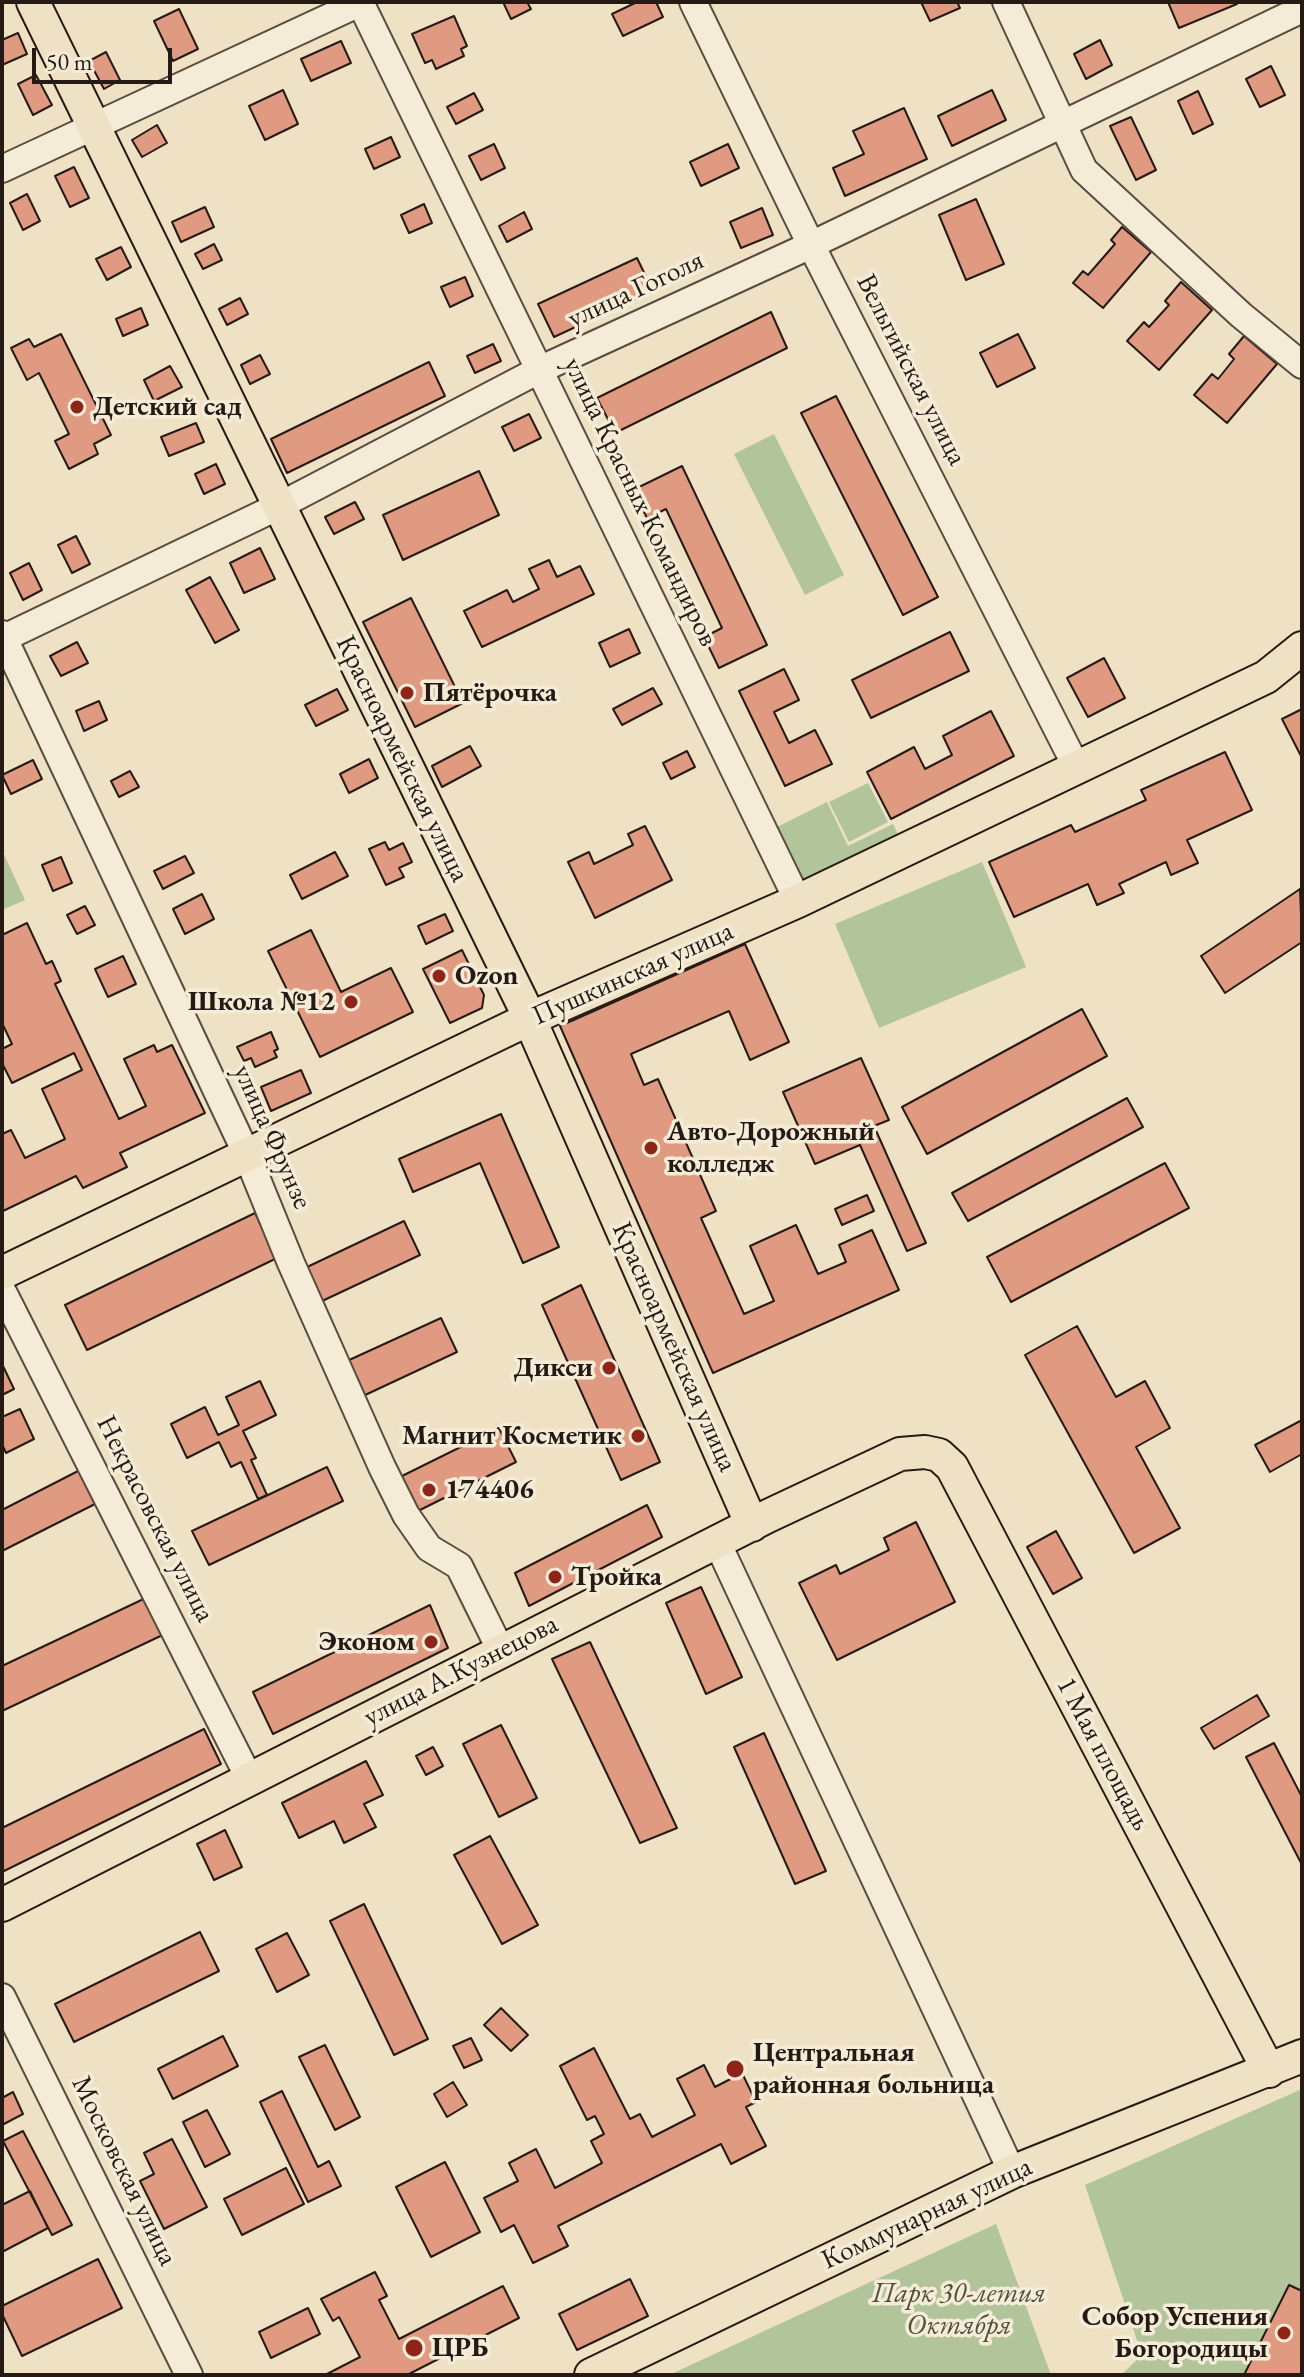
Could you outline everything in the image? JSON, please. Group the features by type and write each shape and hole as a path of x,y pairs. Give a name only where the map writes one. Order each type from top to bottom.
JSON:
{"main road":[{"name":"Красноармейская улица","path":"33,2 529,1019 752,1525"},
{"name":"Пушкинская улица","path":"2,1273 529,1019 798,901 1266,677 1302,648"},
{"name":"улица А.Кузнецова","path":"2,1905 717,1542 900,1454 925,1452"},
{"name":"1 Мая площадь","path":"925,1452 939,1455 952,1467 1269,2071"},
{"name":"Коммунарная улица","path":"591,2375 1012,2172 1302,2056"}],"street":[{"path":"2,169 361,2"},
{"name":"улица Красных Командиров","path":"361,2 798,901"},
{"name":"Вельгийская улица","path":"693,2 811,245 1076,766"},
{"path":"1006,2 1084,170 1241,315 1302,365"},
{"name":"улица Гоголя","path":"3,637 277,507 539,370 811,245 1302,9"},
{"name":"улица Фрунзе","path":"3,637 247,1155 291,1263 406,1515 429,1548 459,1566 501,1651"},
{"name":"Некрасовская улица","path":"2,1290 249,1778"},
{"path":"717,1542 1012,2172"},
{"name":"Московская улица","path":"2,1997 189,2375"}],"green space":[{"path":"774,434 844,575 805,595 734,454"},
{"path":"868,783 888,822 849,842 829,802"},
{"path":"827,802 848,846 893,824 898,835 801,883 775,828"},
{"path":"2,850 25,900 2,910"},
{"path":"982,862 1026,967 879,1028 835,924"},
{"path":"1302,2089 1302,2375 1121,2375 1142,2355 1085,2185"},
{"name":"Парк 30-летия Октября","path":"996,2224 1051,2375 669,2375"}],"building":[{"path":"503,2 527,2 531,9 511,19"},
{"path":"637,2 656,2 663,17 623,36 612,14"},
{"path":"921,2 957,2 960,8 930,21"},
{"path":"1168,2 1236,2 1237,4 1179,28"},
{"path":"179,9 198,49 173,61 154,21"},
{"path":"454,16 467,46 461,49 464,56 436,69 432,60 425,63 412,34"},
{"path":"18,33 27,54 2,65 2,40"},
{"path":"1100,40 1112,65 1086,79 1074,54"},
{"path":"341,41 351,63 311,81 301,59"},
{"path":"106,52 120,80 104,89 89,61"},
{"path":"1271,66 1285,95 1260,107 1246,79"},
{"path":"36,75 52,105 33,115 18,84"},
{"path":"283,90 298,124 265,140 249,106"},
{"path":"992,90 1006,120 952,146 938,116"},
{"path":"1198,91 1213,124 1193,134 1178,101"},
{"path":"474,93 483,110 456,124 447,107"},
{"path":"904,108 927,159 845,196 833,168 864,154 853,131"},
{"path":"1131,117 1156,170 1136,180 1110,126"},
{"path":"157,125 167,143 142,157 132,140"},
{"path":"391,137 400,157 374,169 365,149"},
{"path":"494,144 505,168 481,180 469,156"},
{"path":"728,144 739,168 701,186 690,162"},
{"path":"74,167 89,198 70,207 55,176"},
{"path":"27,194 40,221 23,230 10,203"},
{"path":"976,199 1004,264 966,280 939,215"},
{"path":"424,204 432,223 409,233 401,215"},
{"path":"205,207 214,227 181,242 172,222"},
{"path":"762,208 773,235 741,248 730,222"},
{"path":"524,212 532,229 507,242 499,226"},
{"path":"1122,227 1151,252 1103,308 1073,283 1083,271 1088,275 1115,244 1111,240"},
{"path":"214,244 222,260 203,269 195,254"},
{"path":"121,247 131,267 107,280 96,259"},
{"path":"637,258 653,291 554,337 538,304"},
{"path":"465,277 473,296 450,307 441,287"},
{"path":"1181,282 1212,310 1159,370 1127,341 1144,322 1149,327 1169,305 1165,301"},
{"path":"240,298 248,314 227,325 219,309"},
{"path":"141,308 148,325 123,336 116,319"},
{"path":"771,312 787,348 615,433 597,398"},
{"name":"Детский сад","path":"61,334 111,435 94,444 98,454 69,469 55,441 69,434 39,373 27,380 11,348 29,339 34,347"},
{"path":"1018,334 1035,368 997,387 980,353"},
{"path":"1244,336 1277,364 1227,423 1194,395 1212,374 1218,379 1234,359 1229,354"},
{"path":"493,344 501,361 475,373 467,356"},
{"path":"260,355 270,374 250,384 241,365"},
{"path":"429,362 445,396 287,473 271,439"},
{"path":"170,366 182,387 154,401 144,380"},
{"path":"836,396 938,597 903,615 801,413"},
{"path":"529,414 541,438 514,451 502,427"},
{"path":"196,423 204,442 169,456 161,437"},
{"path":"216,464 225,484 204,494 195,474"},
{"path":"682,466 767,645 719,668 704,637 722,628 666,509 647,518 633,490"},
{"path":"479,471 499,515 403,560 383,515"},
{"path":"355,502 364,519 334,534 325,517"},
{"path":"76,536 90,564 72,573 58,545"},
{"path":"260,548 275,579 244,593 230,563"},
{"path":"549,560 557,577 580,566 594,594 482,647 464,611 507,590 513,602 539,589 529,569"},
{"path":"29,563 42,590 23,600 10,573"},
{"path":"210,577 239,630 215,643 186,590"},
{"path":"411,598 463,703 415,727 363,622"},
{"path":"629,629 640,653 610,667 599,643"},
{"path":"950,632 969,671 871,718 852,680"},
{"path":"77,642 88,663 61,676 50,656"},
{"path":"1104,658 1125,698 1088,717 1067,678"},
{"path":"784,669 799,700 774,712 789,743 815,730 832,764 785,786 739,691"},
{"path":"653,688 662,704 622,725 613,709"},
{"path":"337,689 348,710 316,726 305,705"},
{"path":"99,701 107,720 84,731 76,711"},
{"path":"1302,709 1302,758 1282,719"},
{"path":"991,711 1014,756 891,819 867,772 914,747 925,769 952,755 943,736"},
{"path":"470,746 481,766 442,787 432,766"},
{"path":"687,751 695,767 671,779 663,763"},
{"path":"1225,752 1252,810 1187,840 1198,863 1171,875 1166,862 1119,884 1124,893 1097,905 1088,884 1014,917 989,862 1071,825 1075,832 1146,800 1141,790"},
{"path":"369,759 378,778 349,793 340,774"},
{"path":"33,760 42,779 11,794 2,775"},
{"path":"130,771 139,787 119,797 111,781"},
{"path":"645,826 672,880 595,918 568,862 589,852 594,864 633,845 628,834"},
{"path":"385,842 389,850 403,843 412,862 399,868 404,877 386,885 369,849"},
{"path":"335,852 348,876 302,899 290,875"},
{"path":"185,856 194,873 163,889 154,871"},
{"path":"61,857 72,883 53,891 42,865"},
{"path":"1300,889 1302,942 1225,993 1201,956"},
{"path":"202,894 214,919 185,934 173,909"},
{"path":"85,906 95,925 77,934 67,915"},
{"path":"445,914 453,931 426,944 418,926"},
{"path":"27,923 46,964 52,961 61,981 55,984 119,1119 146,1106 124,1059 154,1045 157,1052 172,1045 205,1113 120,1153 127,1167 83,1188 76,1176 3,1211 2,1134 11,1130 25,1158 65,1139 42,1089 82,1070 74,1053 12,1083 2,1063 2,1049 12,1044 2,1023 2,935"},
{"name":"Школа №12","path":"311,930 341,992 391,968 413,1012 320,1057 268,951"},
{"name":"Авто-Дорожный колледж","path":"745,944 789,1042 750,1060 729,1011 631,1054 644,1085 658,1079 716,1211 701,1218 744,1314 774,1301 750,1246 796,1225 818,1274 846,1262 839,1245 872,1230 899,1290 713,1373 560,1026"},
{"path":"462,950 484,995 482,1008 450,1023 423,969"},
{"path":"123,956 136,984 108,997 95,969"},
{"path":"1082,1009 1107,1056 927,1154 902,1107"},
{"path":"271,1032 278,1049 274,1051 277,1057 255,1067 251,1058 244,1061 237,1047"},
{"path":"861,1058 889,1120 874,1126 926,1243 907,1251 860,1145 815,1164 783,1092"},
{"path":"301,1070 311,1093 271,1111 261,1087"},
{"path":"1127,1098 1143,1127 968,1221 952,1193"},
{"path":"501,1114 559,1247 523,1263 480,1163 413,1192 399,1159"},
{"path":"1165,1163 1189,1208 1011,1302 987,1257"},
{"path":"867,1195 874,1211 842,1225 835,1209"},
{"path":"255,1213 277,1258 87,1350 65,1305"},
{"path":"404,1221 420,1255 320,1302 305,1268"},
{"path":"581,1285 660,1462 621,1480 542,1305"},
{"path":"441,1318 457,1352 363,1396 347,1361"},
{"path":"1077,1326 1116,1397 1145,1381 1170,1428 1136,1447 1180,1528 1134,1553 1025,1355"},
{"path":"2,1364 14,1389 2,1395"},
{"path":"260,1381 276,1415 243,1431 256,1458 251,1460 267,1495 258,1499 241,1462 231,1467 219,1442 187,1458 171,1424 205,1407 218,1435 239,1425 226,1397"},
{"path":"20,1409 34,1439 6,1453 2,1444 2,1417"},
{"path":"1302,1420 1302,1454 1270,1472 1255,1445"},
{"path":"499,1428 516,1462 418,1511 400,1477"},
{"path":"327,1467 343,1501 209,1565 192,1531"},
{"path":"80,1470 97,1503 2,1551 2,1510"},
{"path":"647,1505 662,1537 529,1606 515,1573"},
{"path":"916,1522 955,1602 837,1660 799,1583 836,1565 840,1574 889,1550 884,1538"},
{"path":"1056,1531 1082,1578 1053,1594 1027,1547"},
{"path":"701,1587 742,1677 706,1694 666,1603"},
{"path":"152,1595 169,1632 2,1711 2,1666"},
{"path":"430,1605 448,1648 273,1734 253,1692"},
{"path":"590,1642 677,1828 640,1843 552,1659"},
{"path":"1257,1695 1269,1716 1214,1749 1201,1728"},
{"path":"501,1725 537,1798 499,1817 463,1744"},
{"path":"204,1729 221,1764 2,1872 2,1828"},
{"path":"764,1733 826,1871 795,1884 734,1747"},
{"path":"1274,1743 1302,1797 1301,1863 1246,1757"},
{"path":"433,1747 443,1766 426,1775 416,1756"},
{"path":"366,1761 383,1795 364,1804 376,1827 344,1843 334,1821 299,1838 282,1803"},
{"path":"225,1830 242,1867 214,1880 197,1844"},
{"path":"490,1836 538,1925 502,1944 454,1855"},
{"path":"364,1904 428,2039 394,2055 330,1921"},
{"path":"200,1932 219,1971 74,2042 55,2004"},
{"path":"287,1933 309,1975 277,1992 256,1949"},
{"path":"501,2008 528,2035 511,2051 484,2025"},
{"path":"223,2036 238,2066 173,2099 158,2069"},
{"path":"471,2038 482,2060 464,2068 453,2046"},
{"path":"325,2045 360,2117 335,2130 299,2057"},
{"path":"594,2048 630,2119 640,2114 652,2137 695,2115 677,2079 704,2065 715,2087 742,2073 756,2102 746,2107 766,2146 731,2164 721,2144 558,2226 568,2246 533,2263 514,2225 501,2232 484,2198 518,2181 509,2163 536,2149 555,2188 602,2163 591,2141 604,2134 595,2116 587,2120 560,2066"},
{"path":"453,2082 467,2105 447,2117 434,2094"},
{"path":"282,2091 318,2167 329,2161 341,2186 308,2202 260,2102"},
{"path":"13,2092 23,2114 2,2125 2,2098"},
{"path":"207,2110 230,2154 205,2167 183,2122"},
{"path":"23,2131 72,2225 52,2235 3,2141"},
{"path":"172,2139 207,2207 164,2229 140,2181 154,2174 144,2153"},
{"path":"445,2162 480,2232 431,2257 396,2187"},
{"path":"286,2168 304,2204 242,2235 224,2199"},
{"path":"30,2191 48,2228 2,2252 2,2205"},
{"path":"98,2259 122,2308 22,2356 2,2314 2,2306"},
{"path":"375,2272 387,2296 379,2300 399,2339 503,2286 519,2318 407,2375 325,2375 360,2357 339,2317 333,2321 321,2299"},
{"path":"630,2279 648,2316 577,2350 559,2314"},
{"name":"Собор Успения Богородицы","path":"1289,2285 1302,2291 1302,2375 1244,2375"},
{"path":"308,2308 320,2334 271,2358 259,2332"}],"place":[{"name":"Детский сад","path":"77,407"},
{"name":"Пятёрочка","path":"407,693"},
{"name":"Ozon","path":"439,976"},
{"name":"Школа №12","path":"351,1002"},
{"name":"Авто-Дорожный колледж","path":"651,1148"},
{"name":"Дикси","path":"609,1368"},
{"name":"Магнит Косметик","path":"638,1436"},
{"name":"174406","path":"429,1490"},
{"name":"Тройка","path":"555,1577"},
{"name":"Эконом","path":"431,1642"},
{"name":"Центральная районная больница","path":"735,2069"},
{"name":"Собор Успения Богородицы","path":"1284,2333"},
{"name":"ЦРБ","path":"414,2348"}]}
